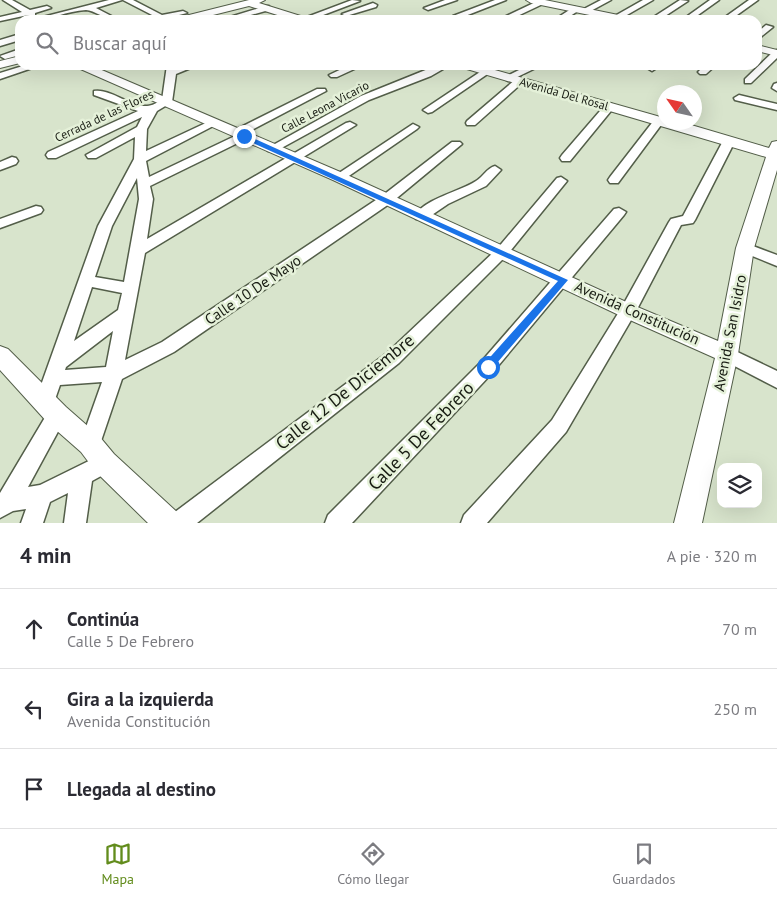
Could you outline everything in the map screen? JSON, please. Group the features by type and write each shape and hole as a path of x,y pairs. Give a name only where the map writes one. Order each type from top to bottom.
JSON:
{"main road":[{"path":"532,0 550,2 604,15"},
{"path":"187,15 247,2 263,4 290,15"},
{"path":"762,50 776,55"},
{"path":"2,60 15,59"},
{"name":"Avenida Constitución","path":"92,70 339,177 628,311 728,354"},
{"name":"Avenida Del Rosal","path":"483,70 657,120"},
{"name":"Avenida Del Rosal","path":"691,130 729,141 775,149"},
{"name":"Avenida San Isidro","path":"688,523 728,354 745,248 775,149"},
{"path":"0,355 168,523"}],"street":[{"path":"7,0 32,15"},
{"path":"64,4 82,0"},
{"path":"57,15 118,0"},
{"path":"127,0 157,15"},
{"path":"428,8 452,0"},
{"path":"460,15 502,0"},
{"path":"570,15 607,0"},
{"path":"628,15 649,0"},
{"path":"693,15 715,0"},
{"path":"733,15 754,0"},
{"path":"317,15 356,1"},
{"path":"660,15 684,1"},
{"path":"0,9 32,2"},
{"path":"515,15 550,2"},
{"path":"236,15 263,4"},
{"path":"345,15 373,5"},
{"path":"16,15 55,6"},
{"path":"88,7 104,15"},
{"path":"0,19 15,15"},
{"path":"7,27 15,25"},
{"path":"762,33 769,27"},
{"path":"0,42 15,38"},
{"path":"2,60 15,54"},
{"path":"762,68 776,55"},
{"path":"0,76 20,70"},
{"path":"167,102 172,70"},
{"path":"334,75 346,70"},
{"name":"Calle Leona Vicario","path":"272,149 365,98 436,70"},
{"path":"471,124 513,79 528,70"},
{"path":"748,81 760,70"},
{"path":"428,110 486,71"},
{"path":"145,184 321,92"},
{"path":"4,504 42,495 82,474 98,453 138,251 146,199 140,159 142,129 152,110 136,108 98,93"},
{"name":"Cerrada de las Flores","path":"52,155 167,102"},
{"path":"777,107 740,102 777,117"},
{"path":"566,158 610,106"},
{"path":"4,504 51,408 56,370 105,226 140,159 214,123"},
{"path":"138,251 350,126"},
{"path":"339,177 413,127"},
{"path":"614,180 657,128"},
{"path":"92,155 142,129"},
{"path":"472,523 559,426 628,311 676,222 688,220 729,141"},
{"name":"Calle 10 De Mayo","path":"114,374 168,348 387,199 456,144"},
{"path":"421,216 443,201 482,183 495,170"},
{"name":"Calle 12 De Diciembre","path":"179,523 393,358 502,252 561,181"},
{"path":"0,224 36,210"},
{"name":"Calle 5 De Febrero","path":"336,523 488,367 619,212"},
{"path":"745,248 777,261"},
{"path":"87,281 130,289"},
{"path":"56,370 126,313"},
{"path":"728,354 777,380"},
{"path":"56,370 114,374"},
{"path":"75,523 82,474"},
{"path":"32,523 42,495"}],"route":[{"path":"244,136 339,177 563,280 488,367"}]}
